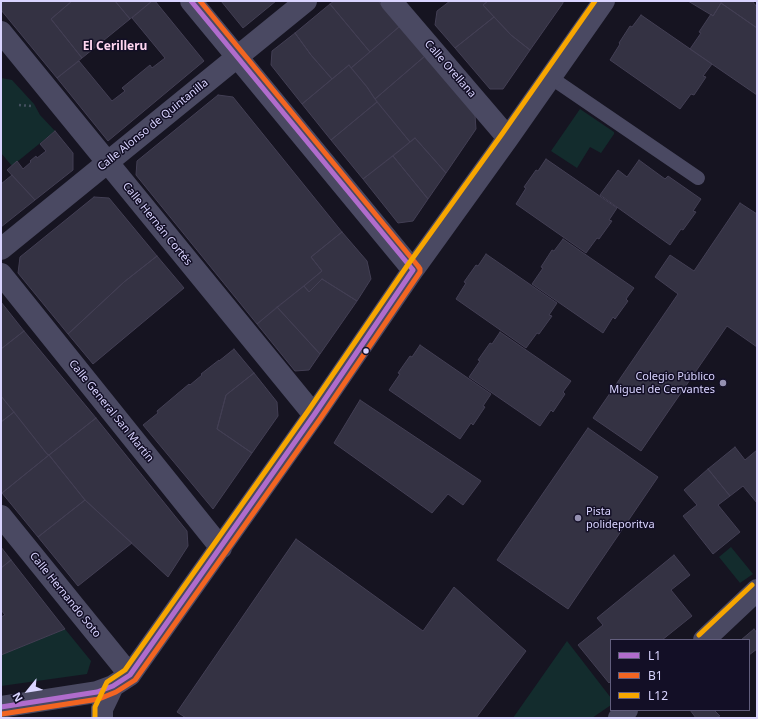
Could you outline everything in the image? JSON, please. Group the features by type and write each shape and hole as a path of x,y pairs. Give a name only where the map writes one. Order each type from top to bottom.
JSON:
{"street":[{"path":"191,1 413,270"},
{"name":"Calle Alonso de Quintanilla","path":"1,249 306,1"},
{"name":"Calle Orellana","path":"391,1 508,138"},
{"path":"102,718 102,710 122,680 221,548 413,270 604,1"},
{"name":"Calle Hernán Cortés","path":"4,42 108,163 314,415"},
{"name":"Calle General San Martín","path":"1,274 221,548"},
{"name":"Calle Hernando Soto","path":"1,516 122,680"},
{"path":"709,636 757,590"},
{"path":"1,707 97,692 122,680"},
{"path":"618,718 626,711"}],"lane":[{"path":"550,77 698,178"}],"green space":[{"path":"1,78 12,80 34,104 40,115 55,131 12,166 1,153"},
{"path":"580,109 614,132 614,134 601,153 590,147 577,168 551,151"},
{"path":"731,547 753,574 740,583 719,557"},
{"path":"65,629 91,661 87,674 1,686 1,655"},
{"path":"567,641 610,697 610,706 592,718 513,718"}],"building":[{"path":"1,1 72,1 51,19 82,58 57,78 1,10"},
{"path":"72,1 115,1 130,19 82,58 51,19"},
{"path":"115,1 152,1 130,19"},
{"path":"152,1 155,1 204,61 108,141 57,78 79,61 112,101 125,91 122,88 150,65 152,68 165,58 132,18"},
{"path":"221,1 276,1 243,28"},
{"path":"334,1 378,1 400,26 370,52 330,4"},
{"path":"450,1 488,1 483,5 494,17 455,48 435,25 437,11"},
{"path":"488,1 563,1 563,3 530,50 511,35 483,5"},
{"path":"688,1 752,1 757,7 757,28 721,3 713,16"},
{"path":"721,3 757,28 757,95 690,49 701,33 699,32 711,14 713,16"},
{"path":"330,4 370,52 351,68 349,65 332,79 311,55 295,33"},
{"path":"641,15 712,64 703,76 706,77 694,95 691,94 680,109 610,60 630,26 632,27"},
{"path":"494,17 511,35 530,50 503,89 490,89 455,48"},
{"path":"400,26 425,56 375,99 351,68"},
{"path":"295,33 311,55 332,79 302,104 271,65 272,51"},
{"path":"425,56 475,115 476,129 446,173 415,138 410,142 375,99"},
{"path":"349,65 377,102 331,140 302,104"},
{"path":"218,95 233,97 342,232 311,257 322,271 257,324 136,175 137,161"},
{"path":"377,102 410,142 363,179 331,140"},
{"path":"55,131 73,153 73,170 35,200 7,170 17,161 23,169 36,156 37,158 46,151 40,144"},
{"path":"415,138 446,173 428,199 393,156"},
{"path":"393,156 428,199 413,221 398,223 363,179"},
{"path":"546,159 617,208 609,220 612,221 599,239 597,238 586,253 516,204 526,188 524,187"},
{"path":"639,160 665,179 668,176 701,199 693,211 696,212 683,230 681,229 670,245 600,195 618,170 627,177"},
{"path":"12,175 35,200 1,227 1,184"},
{"path":"94,197 109,198 157,256 124,282 68,334 18,273 20,257"},
{"path":"740,203 757,214 757,347 727,326 641,451 593,418 678,294 655,277 670,255 694,271"},
{"path":"342,232 367,261 371,279 357,301 322,279 309,292 304,286 322,271 311,257"},
{"path":"563,239 634,288 626,299 628,301 615,319 613,317 603,333 532,284 543,268 541,267 552,250 554,251"},
{"path":"486,254 557,303 549,315 552,316 539,334 537,333 526,348 456,299 466,283 464,282"},
{"path":"157,256 184,288 93,364 68,334 124,282"},
{"path":"322,279 357,301 320,354 277,307 304,286 309,292"},
{"path":"1,302 24,331 1,349"},
{"path":"277,307 320,354 309,370 295,371 257,324"},
{"path":"24,331 96,418 49,455 1,396 1,349"},
{"path":"500,332 571,381 563,392 565,394 553,412 551,410 540,426 469,377 480,361 478,360"},
{"path":"420,345 491,394 483,406 485,407 473,425 471,423 460,439 389,390 400,374 398,373"},
{"path":"234,349 254,373 226,395 217,429 252,453 213,509 143,425 189,384 190,385 202,375 201,374"},
{"path":"254,373 277,402 278,416 252,453 217,429 226,395"},
{"path":"1,396 14,412 1,422"},
{"path":"360,400 481,481 463,505 448,494 432,513 334,443"},
{"path":"14,412 49,455 2,493 1,422"},
{"path":"96,418 187,531 188,546 168,577 85,500 49,455"},
{"name":"Pista polideporitva","path":"588,428 658,477 568,609 497,560"},
{"path":"735,447 745,460 757,450 757,503 743,486 730,496 708,469"},
{"path":"49,455 85,500 38,537 2,493"},
{"path":"708,469 730,496 718,505 740,532 713,554 683,516 697,505 684,490"},
{"path":"85,500 132,543 78,586 38,537"},
{"path":"296,539 423,631 454,587 526,651 476,718 186,718 177,712"},
{"path":"1,547 11,560 1,568"},
{"path":"674,555 690,575 671,590 692,616 663,639 610,639 609,683 578,645 603,625 597,618"},
{"path":"11,560 65,629 1,655 1,617 5,615 1,610 1,568"},
{"path":"754,629 757,633 757,649 750,654 750,639 742,639"},
{"path":"691,711 715,711 720,716 715,718 696,718"}],"transit line":[{"name":"L1","path":"1,707 97,692 113,686 130,675 314,415 413,270 191,1"},
{"name":"B1","path":"2,714 99,699 116,692 135,680 320,419 420,272 418,266 200,1"},
{"name":"L12","path":"95,718 95,707 107,682 125,670 308,411 407,266 595,1"},
{"name":"L12","path":"699,635 752,585"}],"place":[{"name":"Colegio Público Miguel de Cervantes","path":"723,383"},
{"name":"Pista polideporitva","path":"578,518"}],"district":[{"name":"El Cerilleru","path":"115,47"}]}
